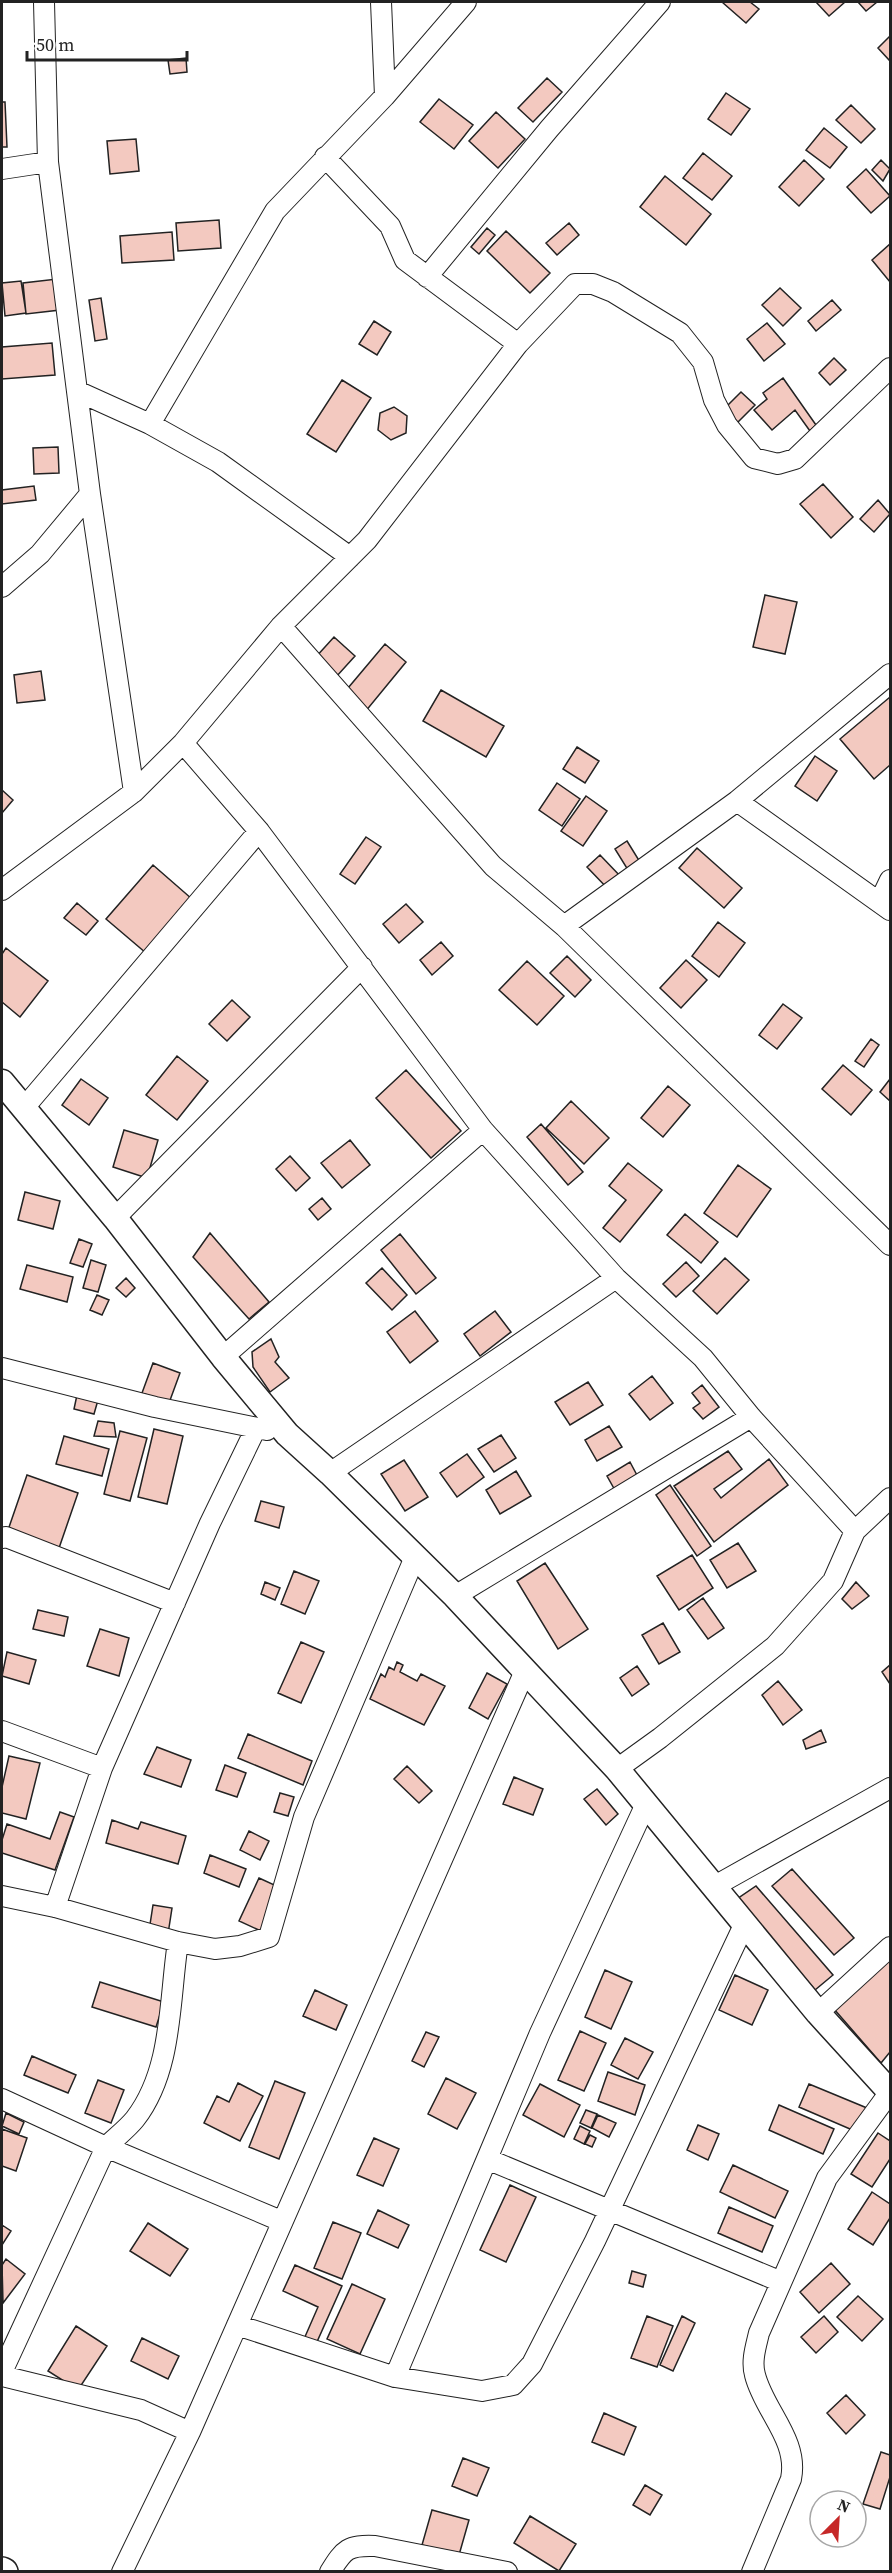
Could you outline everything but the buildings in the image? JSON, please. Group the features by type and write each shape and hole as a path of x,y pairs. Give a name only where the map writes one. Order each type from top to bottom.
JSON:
{"street":[{"path":"44,2 48,162 90,494 134,792"},
{"path":"381,2 385,96"},
{"path":"150,424 275,211 385,96 466,2"},
{"path":"426,277 549,129 660,2"},
{"path":"325,157 390,226 405,260 518,344"},
{"path":"2,169 48,162"},
{"path":"2,890 134,792 183,743 281,626 374,531 518,344 575,284 593,284 613,292 680,333 703,362 714,400 727,425 754,458 778,464 795,459 891,368"},
{"path":"77,391 150,424 218,462 350,557"},
{"path":"2,587 40,554 90,494"},
{"path":"281,626 493,866 564,926 891,1245"},
{"path":"564,926 737,801 891,674"},
{"path":"183,743 259,831 483,1130 616,1278 703,1359 751,1417 855,1531"},
{"path":"737,801 885,906 891,880"},
{"path":"23,1109 259,831"},
{"path":"115,1218 362,967"},
{"path":"2,1082 115,1218 223,1357 287,1434 455,1596 617,1769 645,1806 818,2013 891,2092 827,2178 779,2281 759,2332 754,2355 754,2374 775,2415 794,2463 791,2480 752,2571"},
{"path":"223,1357 483,1130"},
{"path":"330,1473 616,1278"},
{"path":"2,1368 155,1407 287,1434"},
{"path":"455,1596 751,1417"},
{"path":"55,1907 102,1768 256,1428"},
{"path":"617,1769 660,1738 775,1646 832,1581 855,1531 891,1498"},
{"path":"2,1538 6,1537 57,1555 175,1603"},
{"path":"2,1896 55,1907 177,1942 215,1949 240,1946 268,1937 304,1817 415,1557"},
{"path":"122,2571 190,2432 525,1671"},
{"path":"2,1731 102,1768"},
{"path":"713,1887 891,1788"},
{"path":"395,2377 540,2032 645,1806"},
{"path":"237,2325 395,2377 482,2391 513,2385 532,2364 609,2210 744,1925"},
{"path":"177,1942 167,2043 152,2092 135,2119 106,2147 2,2374 141,2410 190,2432"},
{"path":"818,2013 891,1947"},
{"path":"2,2099 106,2147 281,2221"},
{"path":"487,2159 779,2281"},
{"path":"330,2571 340,2555 354,2545 375,2546 507,2571"}]}
